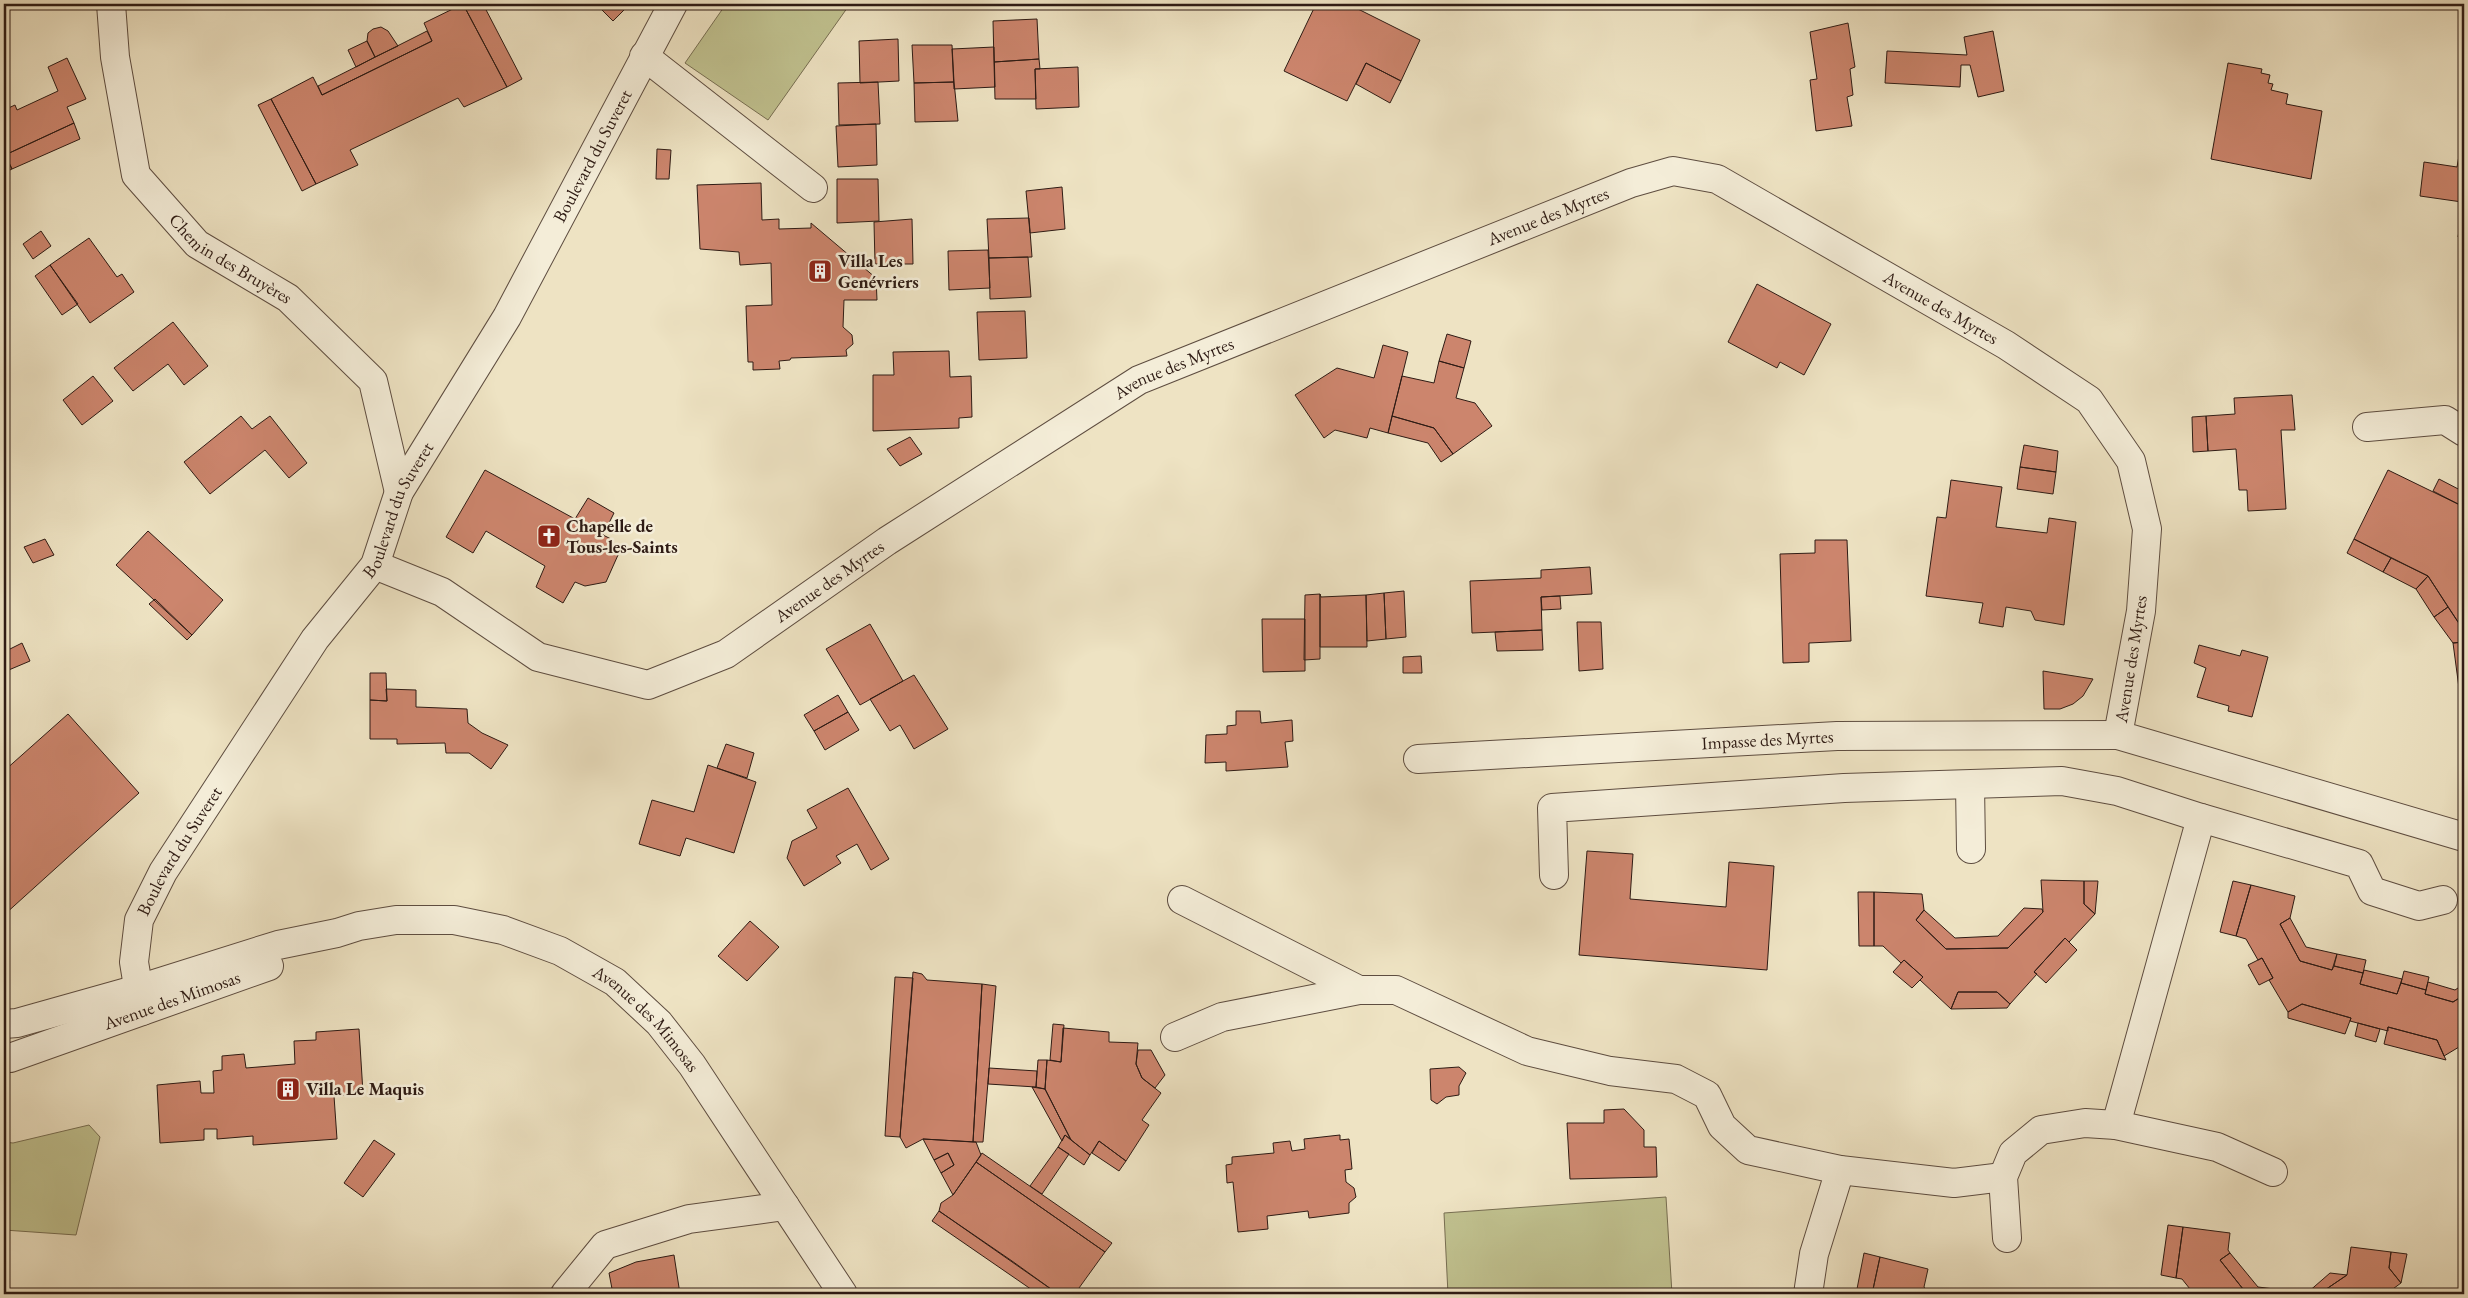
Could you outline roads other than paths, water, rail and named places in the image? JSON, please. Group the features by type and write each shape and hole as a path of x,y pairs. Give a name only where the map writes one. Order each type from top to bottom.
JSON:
{"street":[{"name":"Chemin des Bruyères","path":"111,4 115,57 136,175 196,244 288,298 373,381 399,492"},
{"name":"Boulevard du Suveret","path":"140,1000 134,962 139,920 162,872 315,639 374,565 399,492 508,317 673,4"},
{"path":"644,56 813,188"},
{"name":"Avenue des Myrtes","path":"374,565 442,592 538,657 648,685 726,654 887,541 1139,380 1631,183 1673,171 1718,179 2006,345 2089,400 2131,461 2147,529 2141,611 2118,735 2464,837"},
{"path":"2367,427 2445,420 2464,432"},
{"name":"Impasse des Myrtes","path":"1418,759 1837,736 2118,735"},
{"path":"1554,875 1552,808 1844,788 2062,781 2117,790 2201,818 2359,864 2372,891 2418,906 2443,900"},
{"path":"1970,784 1971,849"},
{"path":"2116,1125 2201,818"},
{"path":"1182,900 1360,990"},
{"name":"Avenue des Mimosas","path":"4,1024 140,1000 278,962 337,933 359,926 396,920 454,920 503,930 552,948 615,982 659,1023 692,1065 843,1294"},
{"path":"1175,1037 1222,1017 1360,990 1396,990 1527,1051 1610,1071 1676,1079 1707,1095 1722,1126 1748,1150 1840,1170 1954,1183 2003,1177"},
{"name":"Avenue des Mimosas","path":"4,1058 140,1000"},
{"path":"2007,1238 2003,1177 2014,1153 2041,1130 2085,1123 2116,1125 2217,1147 2273,1172"},
{"path":"1808,1294 1814,1254 1832,1201 1840,1170"},
{"path":"565,1294 606,1245 689,1219 785,1206"}],"place":[{"name":"Villa Les Genévriers","path":"820,271"},
{"name":"Chapelle de Tous-les-Saints","path":"549,536"},
{"name":"Villa Le Maquis","path":"288,1089"}]}
